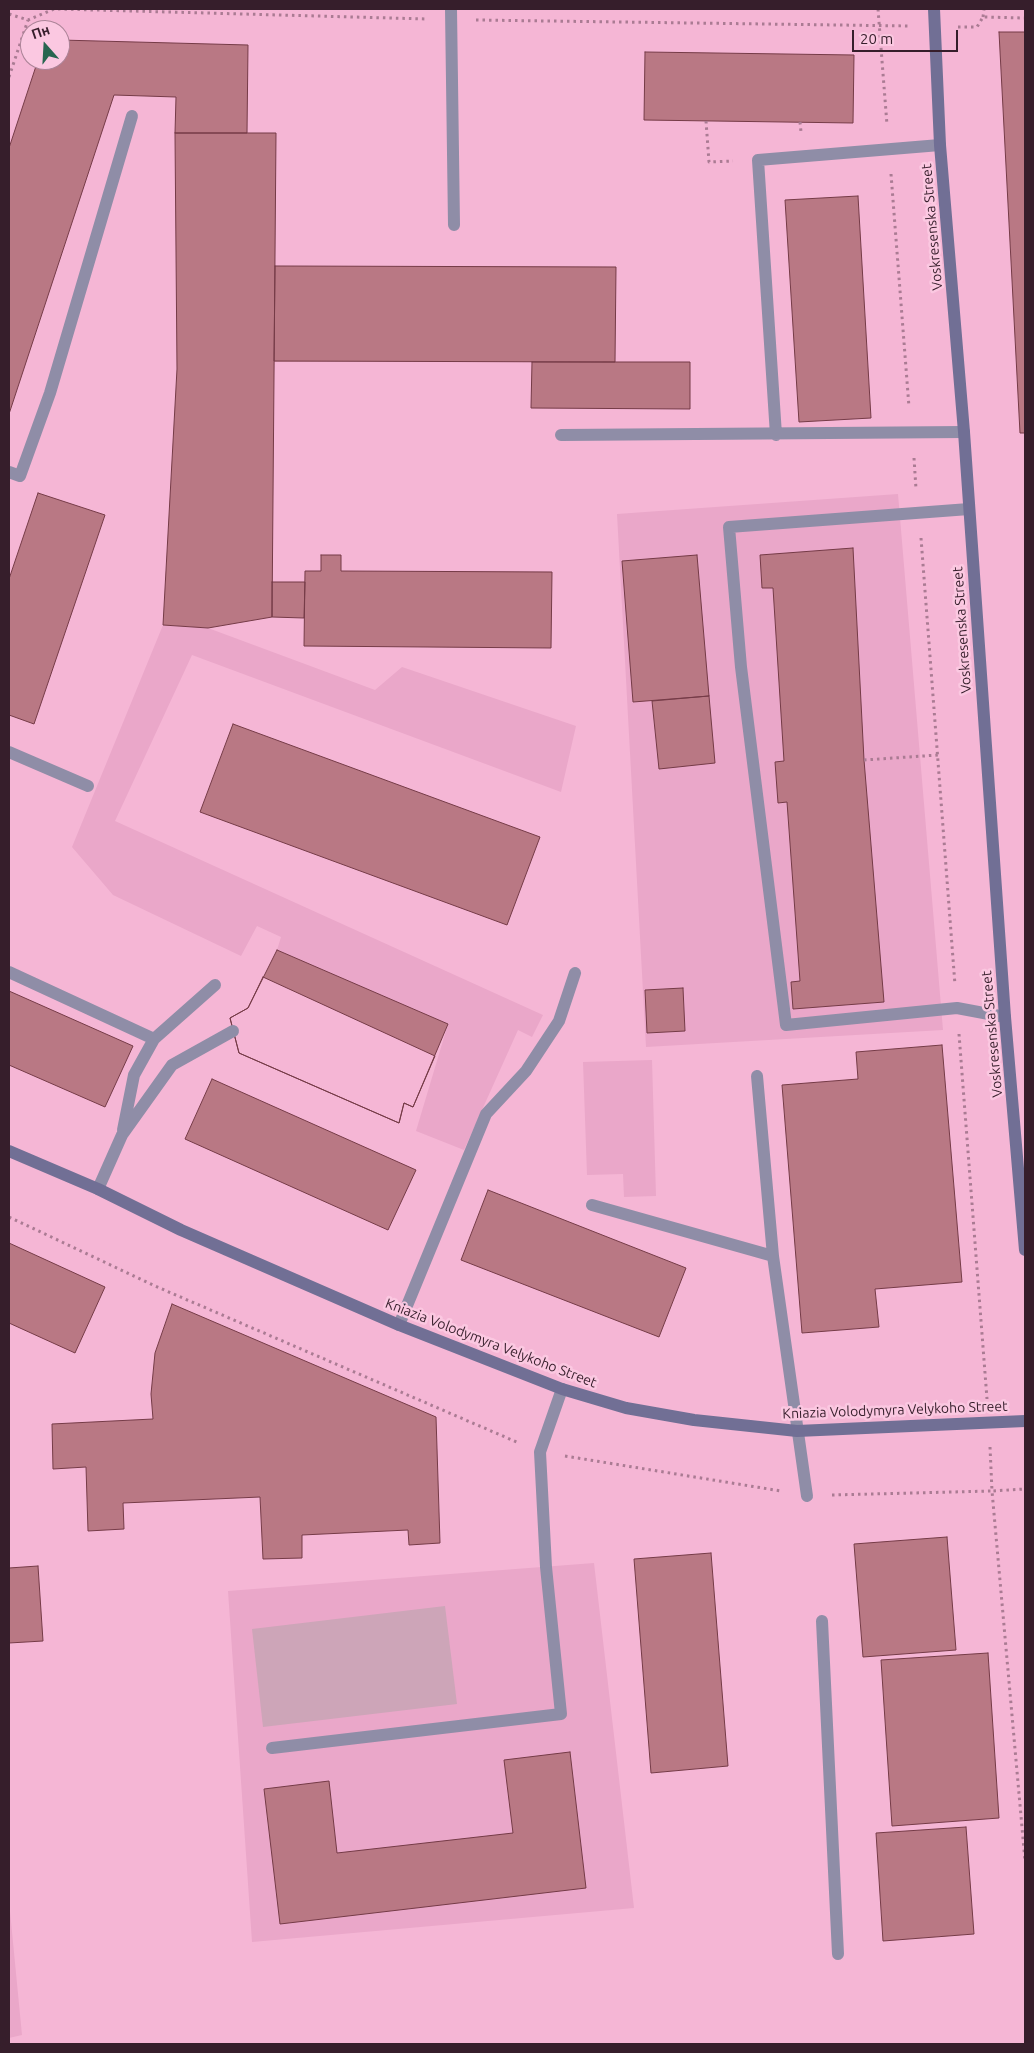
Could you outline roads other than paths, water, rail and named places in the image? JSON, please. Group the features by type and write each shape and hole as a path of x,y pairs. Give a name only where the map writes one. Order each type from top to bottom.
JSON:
{"main road":[{"name":"Voskresenska Street","path":"934,9 940,145 964,432 1005,1017 1025,1250"},
{"name":"Kniazia Volodymyra Velykoho Street","path":"9,1151 98,1189 181,1230 399,1325 562,1389 626,1408 694,1420 797,1431 1025,1421"}],"lane":[{"path":"451,14 454,225"},
{"path":"9,472 20,476 50,394 132,116"},
{"path":"776,434 758,160 940,145"},
{"path":"561,435 964,432"},
{"path":"969,509 730,527 741,667 786,1025 957,1008 1005,1017"},
{"path":"9,752 88,786"},
{"path":"9,972 154,1039"},
{"path":"399,1325 486,1114 526,1071 560,1022 575,973"},
{"path":"122,1135 134,1075 154,1039 215,985"},
{"path":"98,1189 122,1135 172,1065 233,1031"},
{"path":"757,1076 773,1256 807,1496"},
{"path":"592,1205 773,1256"},
{"path":"272,1748 561,1714 546,1568 540,1452 562,1389"},
{"path":"822,1621 838,1954"}]}
